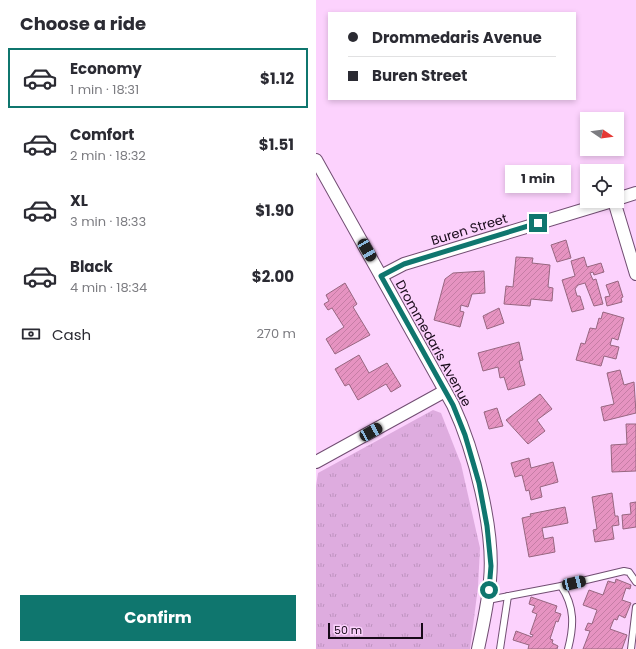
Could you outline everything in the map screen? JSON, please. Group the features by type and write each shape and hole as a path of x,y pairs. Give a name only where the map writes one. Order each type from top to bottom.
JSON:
{"street":[{"name":"Drommedaris Avenue","path":"316,160 460,420 472,457 482,497 491,566 488,600 478,649"},
{"path":"624,197 636,193"},
{"name":"Buren Street","path":"381,276 404,264 590,208"},
{"path":"615,208 636,274"},
{"path":"316,462 445,391"}],"lane":[{"path":"488,600 562,586 624,571 629,572 636,582"},
{"path":"562,586 569,597 574,621 568,649"},
{"path":"500,649 508,596"},
{"path":"631,649 636,607"}],"green space":[{"path":"433,410 441,413 461,464 480,548 478,587 470,649 316,649 316,486 318,473"}],"building":[{"path":"566,240 571,258 557,262 551,245"},
{"path":"516,257 533,258 532,263 550,265 548,287 553,288 552,301 531,299 530,306 504,304 506,286 513,287"},
{"path":"584,257 587,267 601,263 604,272 594,275 593,272 590,273 593,280 596,279 603,304 594,306 585,283 578,285 575,289 577,296 580,296 584,309 572,312 562,280 575,276 571,261"},
{"path":"484,271 485,293 472,294 468,307 461,305 460,311 464,312 460,327 434,320 445,279 453,273"},
{"path":"618,281 623,297 621,298 622,302 607,306 605,297 610,296 606,285"},
{"path":"345,283 357,304 353,307 370,335 335,354 326,339 344,327 332,308 328,310 324,304 329,301 326,295"},
{"path":"499,308 504,323 487,329 483,316"},
{"path":"603,312 624,318 618,340 612,338 610,345 619,347 616,359 604,356 601,366 576,360 581,343 585,344 590,328 596,329 599,318 601,319"},
{"path":"519,342 523,360 519,361 525,385 508,390 504,377 500,378 498,367 483,371 478,353"},
{"path":"359,355 369,373 387,363 401,386 391,392 386,384 358,400 349,384 345,386 335,369"},
{"path":"620,370 624,385 634,382 636,413 604,421 601,407 614,404 607,373"},
{"path":"540,394 552,409 537,420 545,431 528,444 506,420"},
{"path":"497,408 503,426 489,429 484,412"},
{"path":"626,424 636,424 636,471 612,472 611,445 627,444"},
{"path":"529,458 531,468 553,462 558,482 540,487 542,497 531,500 529,490 526,491 522,475 515,477 511,463"},
{"path":"612,493 615,516 618,516 619,525 612,526 614,539 595,542 593,530 597,529 592,497"},
{"path":"636,502 636,527 623,529 622,515 631,514 630,503"},
{"path":"565,507 568,523 542,528 544,539 553,537 555,552 529,557 522,518 531,516 530,514"},
{"path":"616,579 631,585 630,589 626,588 622,600 631,603 625,618 619,615 617,620 614,619 610,629 627,635 622,649 583,649 590,631 585,630 588,623 592,624 597,610 583,605 589,590 603,595 608,581 615,583"},
{"path":"531,597 557,606 555,612 561,614 558,622 556,621 550,639 553,640 552,643 558,646 557,649 528,649 529,645 513,640 516,631 532,637 533,635 530,634 537,614 532,612 535,606 529,604"}],"route":[{"path":"489,590 491,566 487,526 479,483 460,420 381,276 404,264 538,223"}]}
